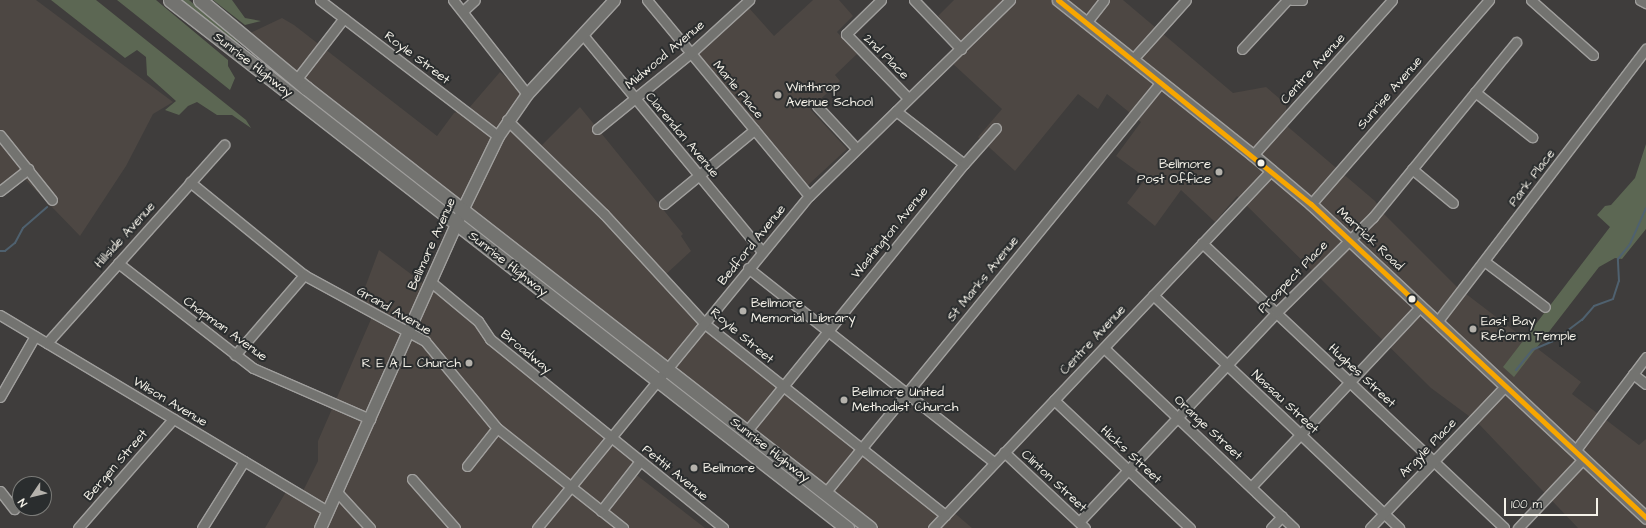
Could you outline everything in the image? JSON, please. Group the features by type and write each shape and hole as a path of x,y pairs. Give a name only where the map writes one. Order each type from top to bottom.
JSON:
{"highway":[{"name":"Sunrise Highway","path":"170,0 847,528"},
{"name":"Sunrise Highway","path":"200,0 296,80 870,528"}],"main road":[{"name":"Bellmore Avenue","path":"320,528 409,332 456,223 498,136 507,120 527,94 614,0"},
{"name":"Merrick Road","path":"1058,0 1272,170 1311,204 1646,518"}],"street":[{"name":"Royle Street","path":"320,0 498,136"},
{"path":"453,0 527,94"},
{"path":"463,11 474,0"},
{"name":"Marle Place","path":"647,0 809,196"},
{"name":"Midwood Avenue","path":"597,129 691,53 749,0"},
{"name":"2nd Place","path":"881,0 846,34 908,98"},
{"path":"914,0 961,49"},
{"name":"Bedford Avenue","path":"537,528 748,268 809,196 856,148 961,49 1010,0"},
{"path":"1086,23 1104,0"},
{"path":"1133,59 1186,0"},
{"path":"1242,49 1287,0"},
{"path":"1292,0 1302,0"},
{"name":"Centre Avenue","path":"1253,155 1392,0"},
{"name":"Sunrise Avenue","path":"1311,204 1489,0"},
{"path":"1531,0 1593,55"},
{"path":"1640,0 1646,3"},
{"path":"296,80 344,18"},
{"name":"Clarendon Avenue","path":"582,34 762,251"},
{"name":"Prospect Place","path":"1082,525 1128,470 1276,313 1349,239 1373,217 1516,42"},
{"name":"Park Place","path":"1438,322 1646,50"},
{"path":"272,80 282,68"},
{"name":"St Marks Avenue","path":"825,493 1161,82"},
{"path":"1475,92 1532,137"},
{"path":"817,106 856,148"},
{"path":"896,111 964,164"},
{"name":"Royle Street","path":"507,120 604,214 704,324 945,515"},
{"name":"Washington Avenue","path":"746,432 964,164 996,128"},
{"path":"664,204 754,130"},
{"path":"0,135 52,200"},
{"name":"Hillside Avenue","path":"47,343 224,145"},
{"path":"0,191 28,169"},
{"path":"1412,169 1453,203"},
{"name":"Centre Avenue","path":"933,528 1272,170"},
{"name":"Grand Avenue","path":"190,182 304,275 425,341 497,428 623,528"},
{"name":"Hughes Street","path":"1202,243 1504,528"},
{"path":"1484,261 1545,307"},
{"name":"Chapman Avenue","path":"118,263 253,368 370,419"},
{"path":"748,268 994,462"},
{"path":"235,355 304,275"},
{"name":"Broadway","path":"431,282 478,321 490,339 610,438"},
{"name":"Nassau Street","path":"1153,295 1399,528"},
{"path":"1251,487 1421,306"},
{"name":"Wilson Avenue","path":"0,315 327,511"},
{"path":"0,397 36,336"},
{"name":"Orange Street","path":"1104,348 1294,528"},
{"path":"1575,451 1646,357"},
{"path":"1633,374 1646,384"},
{"name":"Argyle Place","path":"1370,528 1505,386"},
{"name":"Hicks Street","path":"1054,400 1190,528"},
{"name":"Bergen Street","path":"78,528 173,419"},
{"path":"467,466 497,428"},
{"name":"Pettit Avenue","path":"610,438 723,528"},
{"name":"Clinton Street","path":"1004,452 1082,525"},
{"path":"1518,528 1583,459"},
{"path":"202,528 244,461"},
{"path":"601,511 640,461"},
{"path":"412,479 455,528"},
{"path":"0,491 12,506"},
{"path":"337,492 370,528"},
{"path":"1271,528 1282,516"}],"shaded area":[{"path":"0,0 36,0 173,102 153,114 126,166 80,236 19,173 0,187"},
{"name":"Winthrop Avenue School","path":"813,0 839,0 853,16 837,32 857,54 835,75 840,81 810,109 847,149 807,186 698,55 749,8 774,36"},
{"path":"954,0 1123,0 1233,93 1266,87 1286,104 1287,126 1375,201 1384,214 1457,287 1581,382 1572,394 1639,445 1646,439 1646,528 1578,528 1477,422 1431,388 1237,196 1215,222 1181,190 1155,226 1127,203 1146,178 1116,156 1141,122 1107,94 1098,109 1078,94 1015,171 978,137 1002,109 952,63 964,44 938,16"},
{"path":"282,18 294,25 437,136 454,113 469,108 500,72 530,99 515,119 542,145 580,107 683,234 681,236 691,251 664,276 706,324 946,516 951,510 972,528 879,528 248,34"},
{"path":"379,250 476,323 640,464 634,473 705,528 265,528 287,490 300,497 318,461 318,441 375,310 360,301"}],"green space":[{"path":"51,0 96,0 246,120 251,128 232,115 217,115 197,102 188,106 179,115 165,110 176,101 147,75 146,57 137,50 125,58"},
{"path":"117,0 156,0 228,60 228,66 235,78 230,90"},
{"path":"178,0 189,0 239,43 237,45"},
{"path":"213,0 232,0 245,18 261,21 245,25"},
{"path":"1646,144 1646,229 1622,259 1615,258 1599,267 1514,377 1503,367 1610,227 1597,215 1605,206 1611,205 1635,178"}],"waterway":[{"path":"0,251 5,251 15,243 23,228 47,207"},
{"path":"1516,370 1532,350 1555,340 1582,320 1594,306 1613,299 1619,281 1618,259 1630,244 1646,208"}],"transit line":[{"path":"1058,0 1311,204 1646,518"}],"place":[{"name":"Winthrop Avenue School","path":"778,95"},
{"name":"Bellmore Post Office","path":"1219,172"},
{"name":"Bellmore Memorial Library","path":"743,311"},
{"name":"East Bay Reform Temple","path":"1473,329"},
{"name":"R E A L Church","path":"469,363"},
{"name":"Bellmore United Methodist Church","path":"844,400"},
{"name":"Bellmore","path":"694,468"}]}
